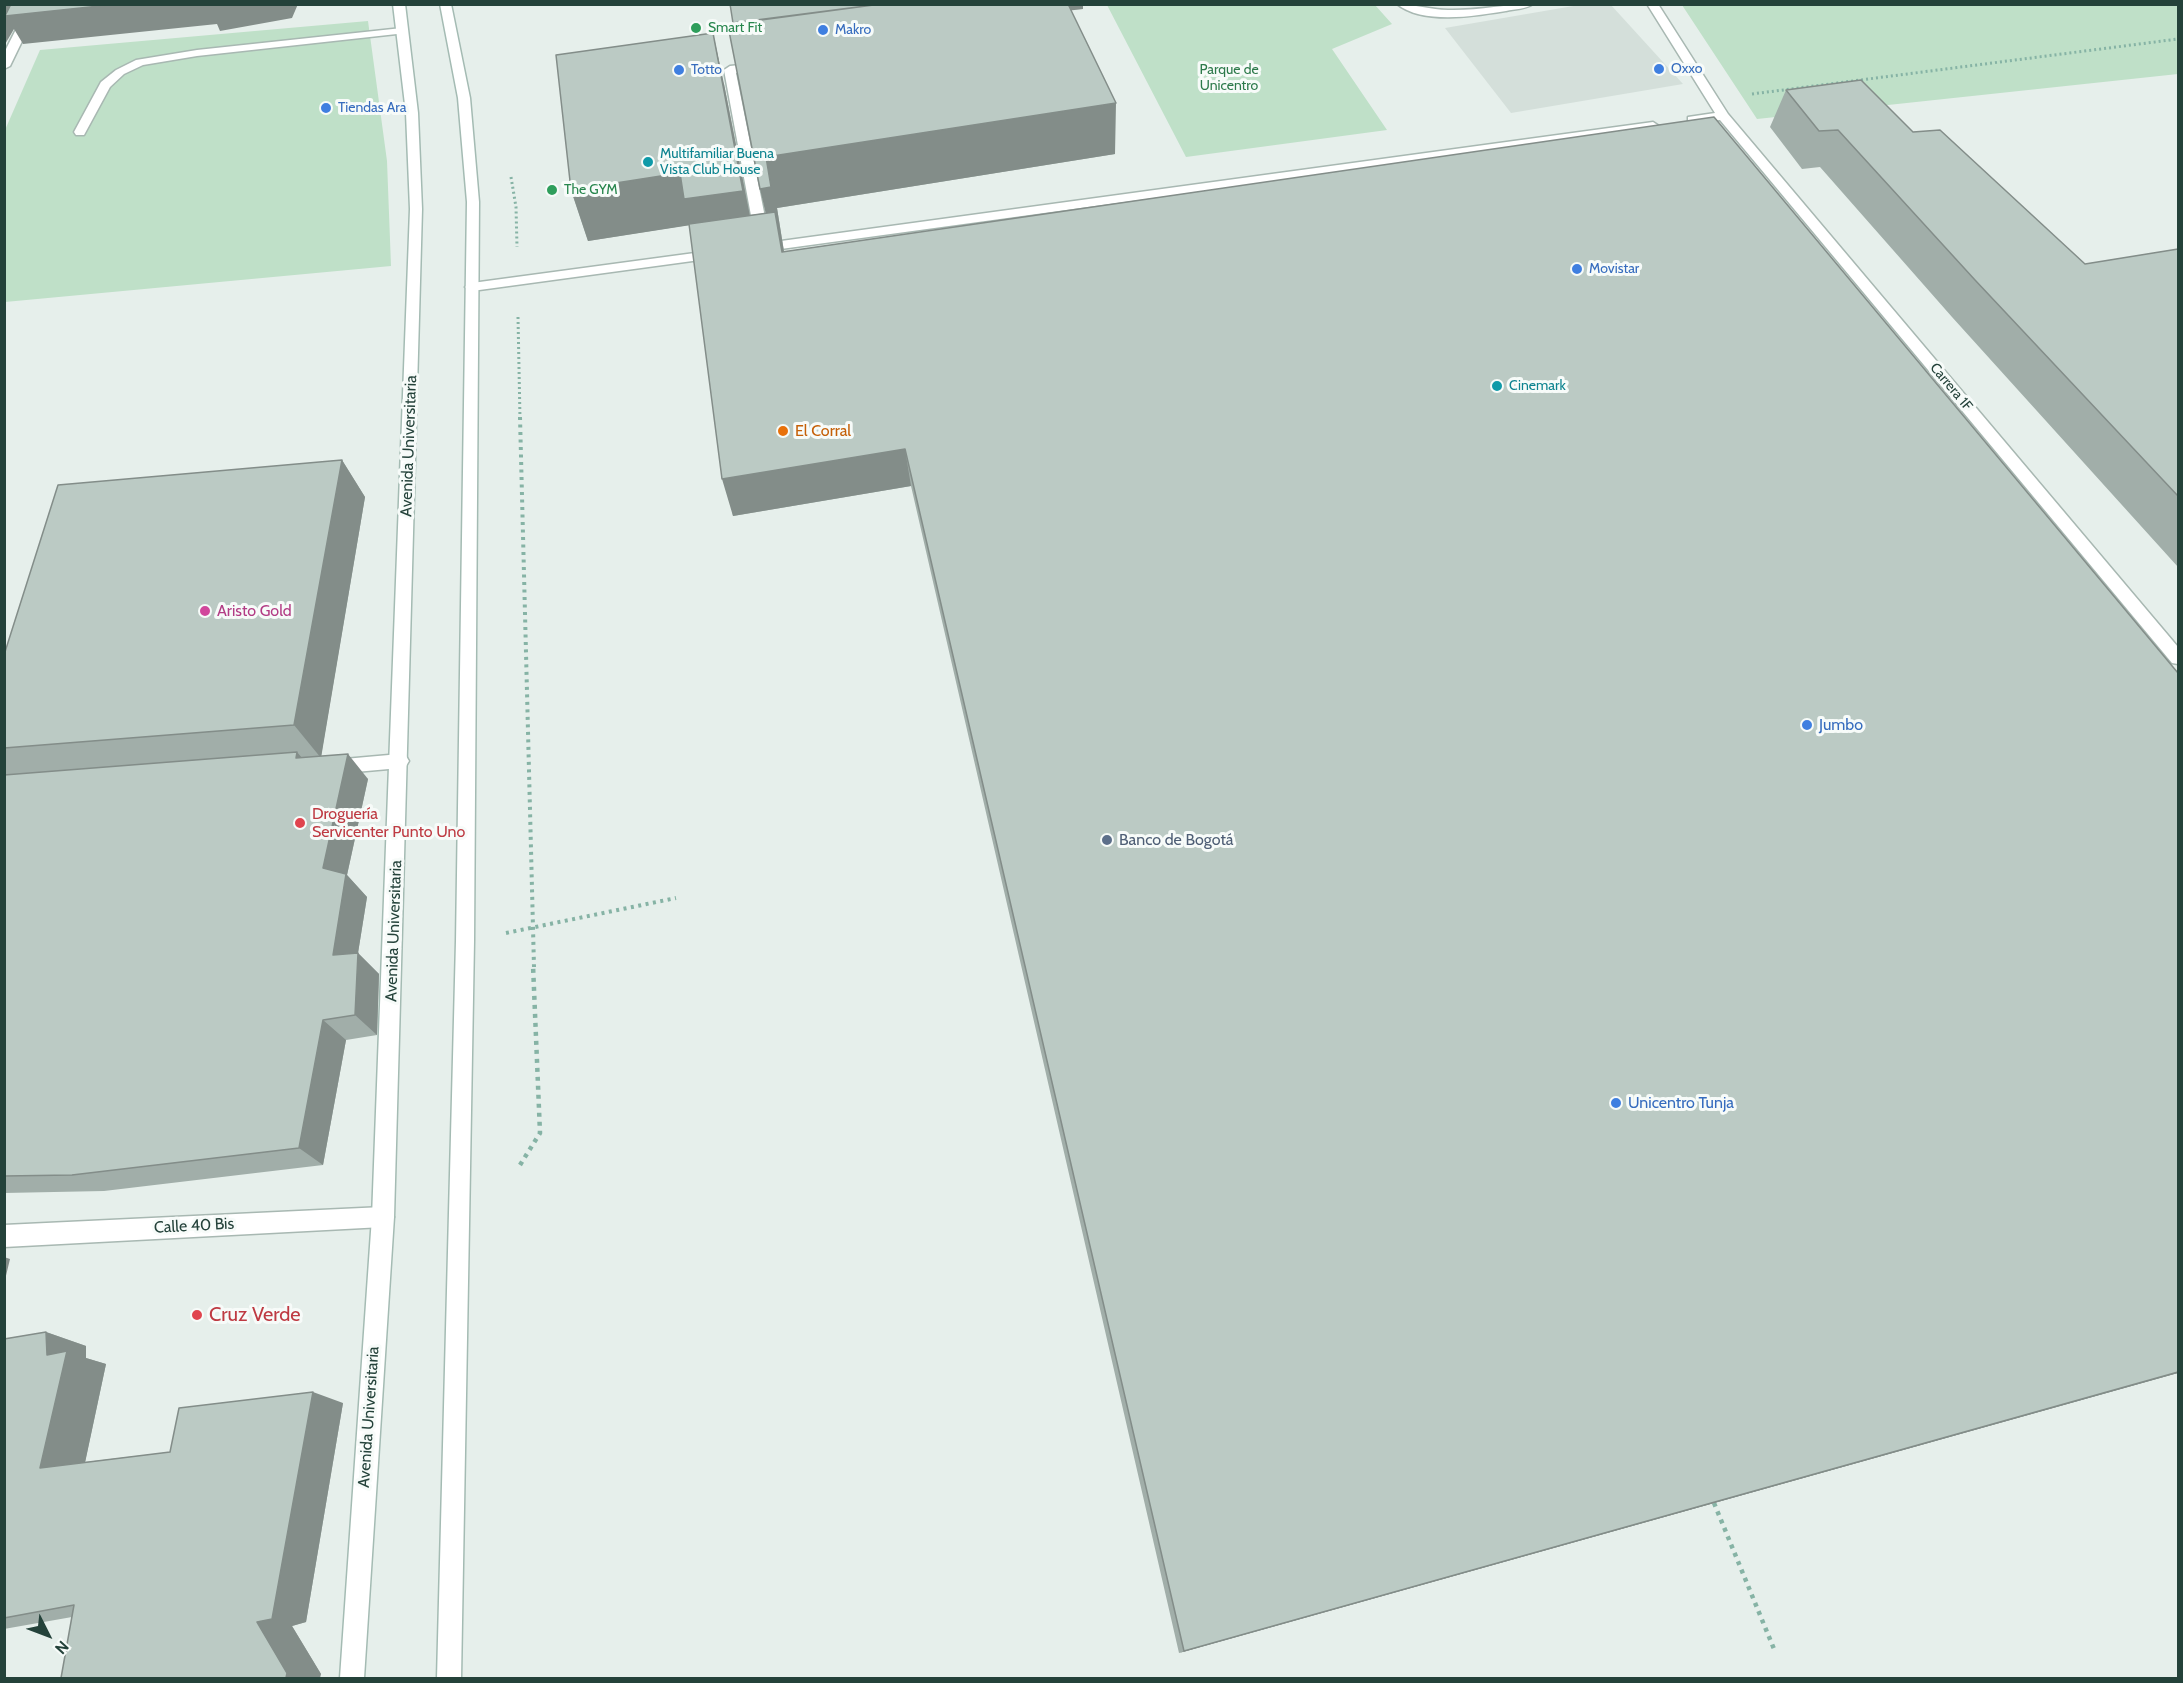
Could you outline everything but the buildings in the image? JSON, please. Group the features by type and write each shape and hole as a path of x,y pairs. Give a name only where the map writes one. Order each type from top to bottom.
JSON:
{"main road":[{"path":"4,66 35,4"},
{"name":"Avenida Universitaria","path":"351,1678 383,1217 400,761 416,209 412,113 399,4"},
{"path":"445,4 464,98 473,202 465,941 448,1678"},
{"path":"1402,4 1419,12 1453,14 1528,4"},
{"name":"Carrera 1F","path":"1652,4 1723,116 2178,658"},
{"path":"80,132 105,85 120,72 140,63 197,53 402,31"},
{"path":"764,248 730,70 777,64"},
{"path":"472,287 1723,116"},
{"path":"318,768 400,761"},
{"name":"Calle 40 Bis","path":"4,1236 383,1217"}],"path":[{"path":"1713,99 2178,39"},
{"path":"511,175 516,207 532,928 540,1133 520,1165"},
{"path":"465,941 676,898"},
{"path":"1714,1503 1774,1650"}],"shaded area":[{"path":"1585,4 1611,5 1683,84 1511,113 1445,28"}],"green space":[{"name":"Parque de Unicentro","path":"1107,5 1375,5 1392,24 1332,49 1387,130 1186,157"},
{"path":"1682,5 2178,5 2178,74 1757,119"},
{"path":"368,21 387,161 391,266 5,302 5,130 40,50"}],"place":[{"name":"Smart Fit","path":"696,28"},
{"name":"Makro","path":"823,30"},
{"name":"Oxxo","path":"1659,69"},
{"name":"Totto","path":"679,70"},
{"name":"Tiendas Ara","path":"326,108"},
{"name":"Multifamiliar Buena Vista Club House","path":"648,162"},
{"name":"The GYM","path":"552,190"},
{"name":"Movistar","path":"1577,269"},
{"name":"Cinemark","path":"1497,386"},
{"name":"El Corral","path":"783,431"},
{"name":"Aristo Gold","path":"205,611"},
{"name":"Jumbo","path":"1807,725"},
{"name":"Droguería Servicenter Punto Uno","path":"300,823"},
{"name":"Banco de Bogotá","path":"1107,840"},
{"name":"Unicentro Tunja","path":"1616,1103"},
{"name":"Cruz Verde","path":"197,1315"}]}
